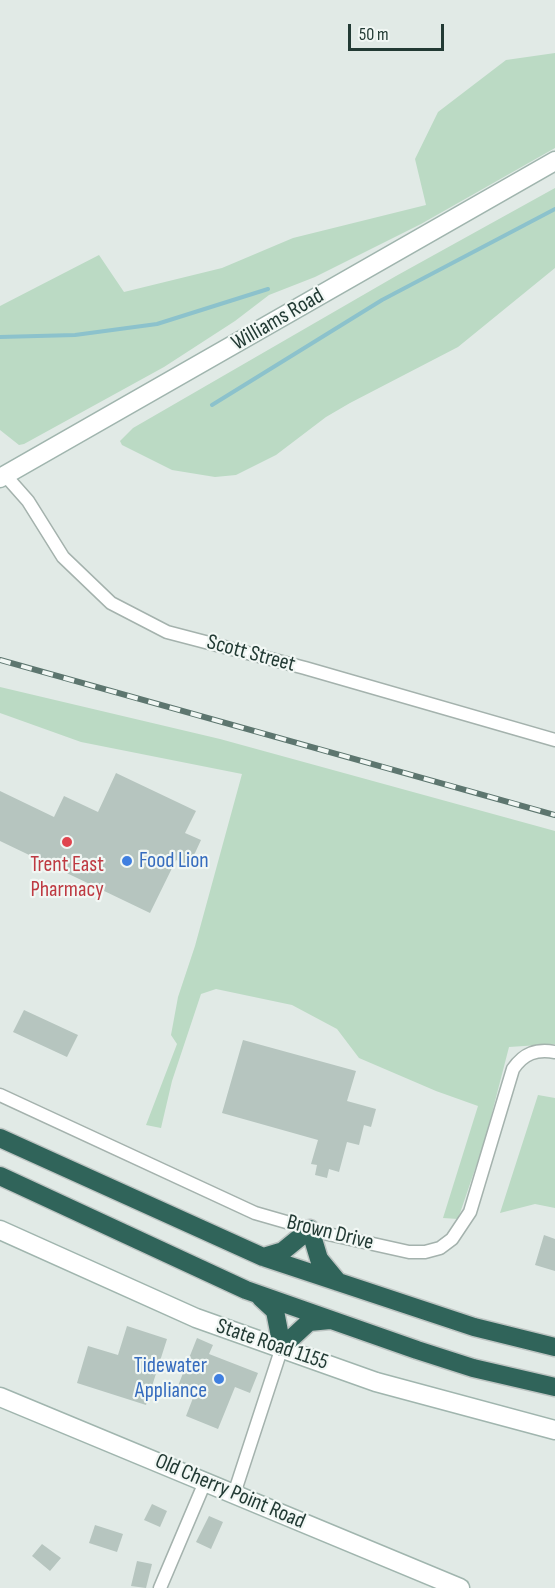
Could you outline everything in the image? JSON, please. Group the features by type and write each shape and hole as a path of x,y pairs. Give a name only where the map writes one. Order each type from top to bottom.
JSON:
{"highway":[{"path":"0,1138 263,1257 474,1327 555,1347"},
{"path":"0,1176 262,1298 275,1311 282,1347"},
{"path":"263,1257 284,1251 310,1229 319,1259 339,1283"},
{"path":"246,1290 451,1361 555,1387"},
{"path":"282,1347 309,1322 332,1320"}],"street":[{"name":"Williams Road","path":"2,474 555,161"},
{"name":"Scott Street","path":"2,474 28,501 63,557 111,603 167,632 305,668 555,740"},
{"name":"Brown Drive","path":"0,1095 255,1213 310,1229 409,1252 425,1252 440,1248 452,1239 470,1212 513,1069 527,1054 544,1050 555,1052"},
{"name":"State Road 1155","path":"0,1230 196,1318 376,1382 555,1430"},
{"path":"234,1494 282,1347"},
{"name":"Old Cherry Point Road","path":"0,1397 460,1588"},
{"path":"160,1588 204,1482"}],"green space":[{"path":"555,53 555,148 421,224 315,277 269,295 235,321 164,367 24,444 19,445 0,430 0,306 99,255 124,292 222,268 293,238 426,205 415,159 438,112 506,60"},
{"path":"555,188 555,268 458,347 350,403 326,417 276,455 236,475 215,477 172,470 122,445 120,441 133,428 396,276"},
{"path":"0,687 220,739 555,831 555,1044 509,1047 485,1140 458,1219 443,1218 478,1106 436,1091 359,1058 337,1029 292,1005 216,989 201,994 172,1081 161,1128 146,1125 177,1044 171,1035 178,997 195,946 242,774 81,742 0,713"},
{"path":"538,1095 555,1098 555,1208 535,1204 500,1213"}],"building":[{"path":"116,773 196,811 185,833 201,840 189,866 176,860 150,913 0,841 0,791 54,817 64,796 98,812"},
{"path":"24,1010 78,1035 67,1057 13,1032"},
{"path":"243,1040 356,1071 347,1101 376,1109 371,1127 364,1125 359,1145 347,1142 339,1172 329,1169 327,1178 315,1175 317,1165 311,1164 318,1140 222,1113"},
{"path":"544,1235 555,1239 555,1271 535,1265"},
{"path":"127,1326 167,1339 146,1405 77,1383 88,1346 118,1355"},
{"path":"197,1338 213,1345 209,1354 258,1373 250,1393 235,1387 218,1429 186,1416 193,1398 176,1391"},
{"path":"152,1504 167,1511 160,1527 144,1520"},
{"path":"209,1516 223,1522 211,1549 196,1542"},
{"path":"95,1525 123,1534 117,1552 89,1543"},
{"path":"42,1544 61,1558 50,1571 32,1556"},
{"path":"137,1561 152,1564 146,1588 131,1586"}],"waterway":[{"path":"212,405 382,300 555,209"},
{"path":"0,337 75,335 157,324 268,289"}],"railway":[{"path":"0,660 555,815"}],"place":[{"name":"Trent East Pharmacy","path":"67,842"},
{"name":"Food Lion","path":"127,861"},
{"name":"Tidewater Appliance","path":"219,1379"}]}
